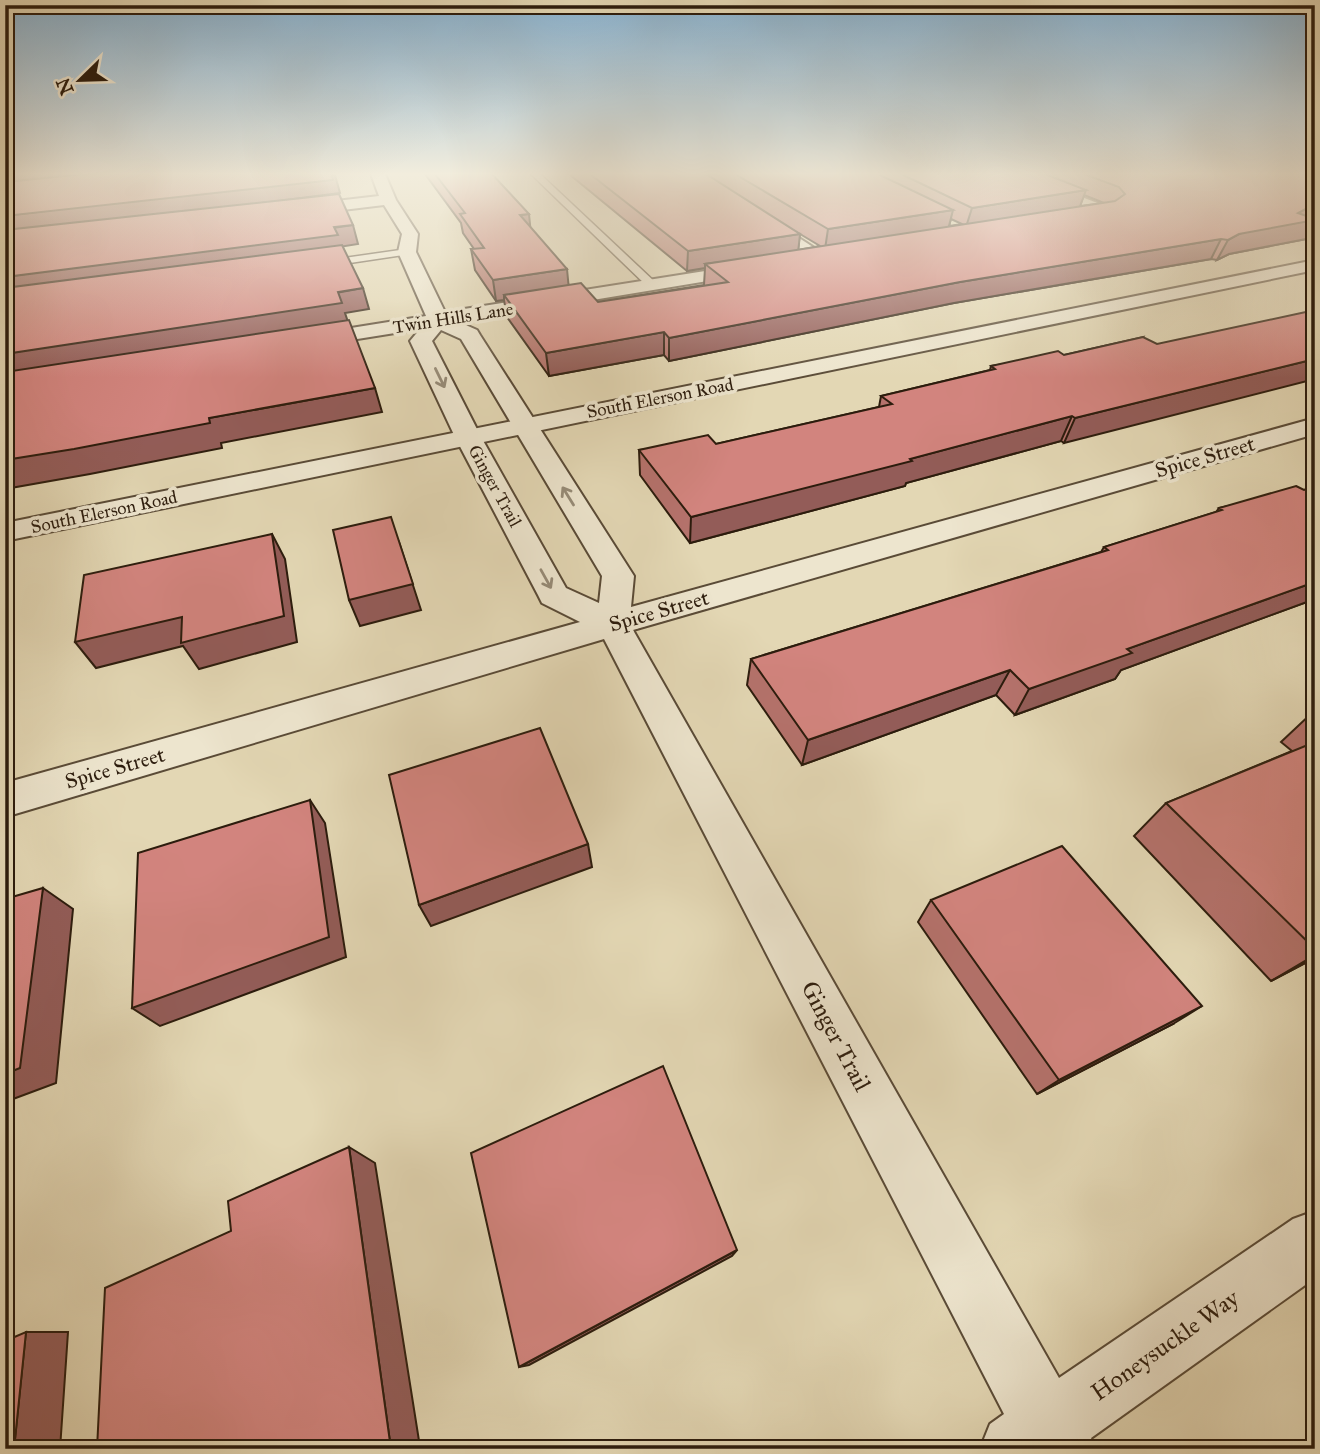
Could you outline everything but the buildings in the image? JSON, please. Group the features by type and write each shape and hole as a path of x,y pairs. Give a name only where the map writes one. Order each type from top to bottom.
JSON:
{"street":[{"path":"409,242 407,252 438,320 469,335 618,576 612,624"},
{"path":"795,262 828,257 803,242"},
{"name":"South Elerson Road","path":"5,532 1315,265"},
{"name":"Twin Hills Lane","path":"286,345 768,266"},
{"name":"Ginger Trail","path":"438,320 421,341 468,437 554,594 612,624 1041,1441"},
{"name":"Spice Street","path":"5,800 612,624 1315,426"},
{"name":"Honeysuckle Way","path":"1041,1441 1315,1241"}],"lane":[{"path":"607,242 652,285"},
{"path":"315,265 407,252"}]}
